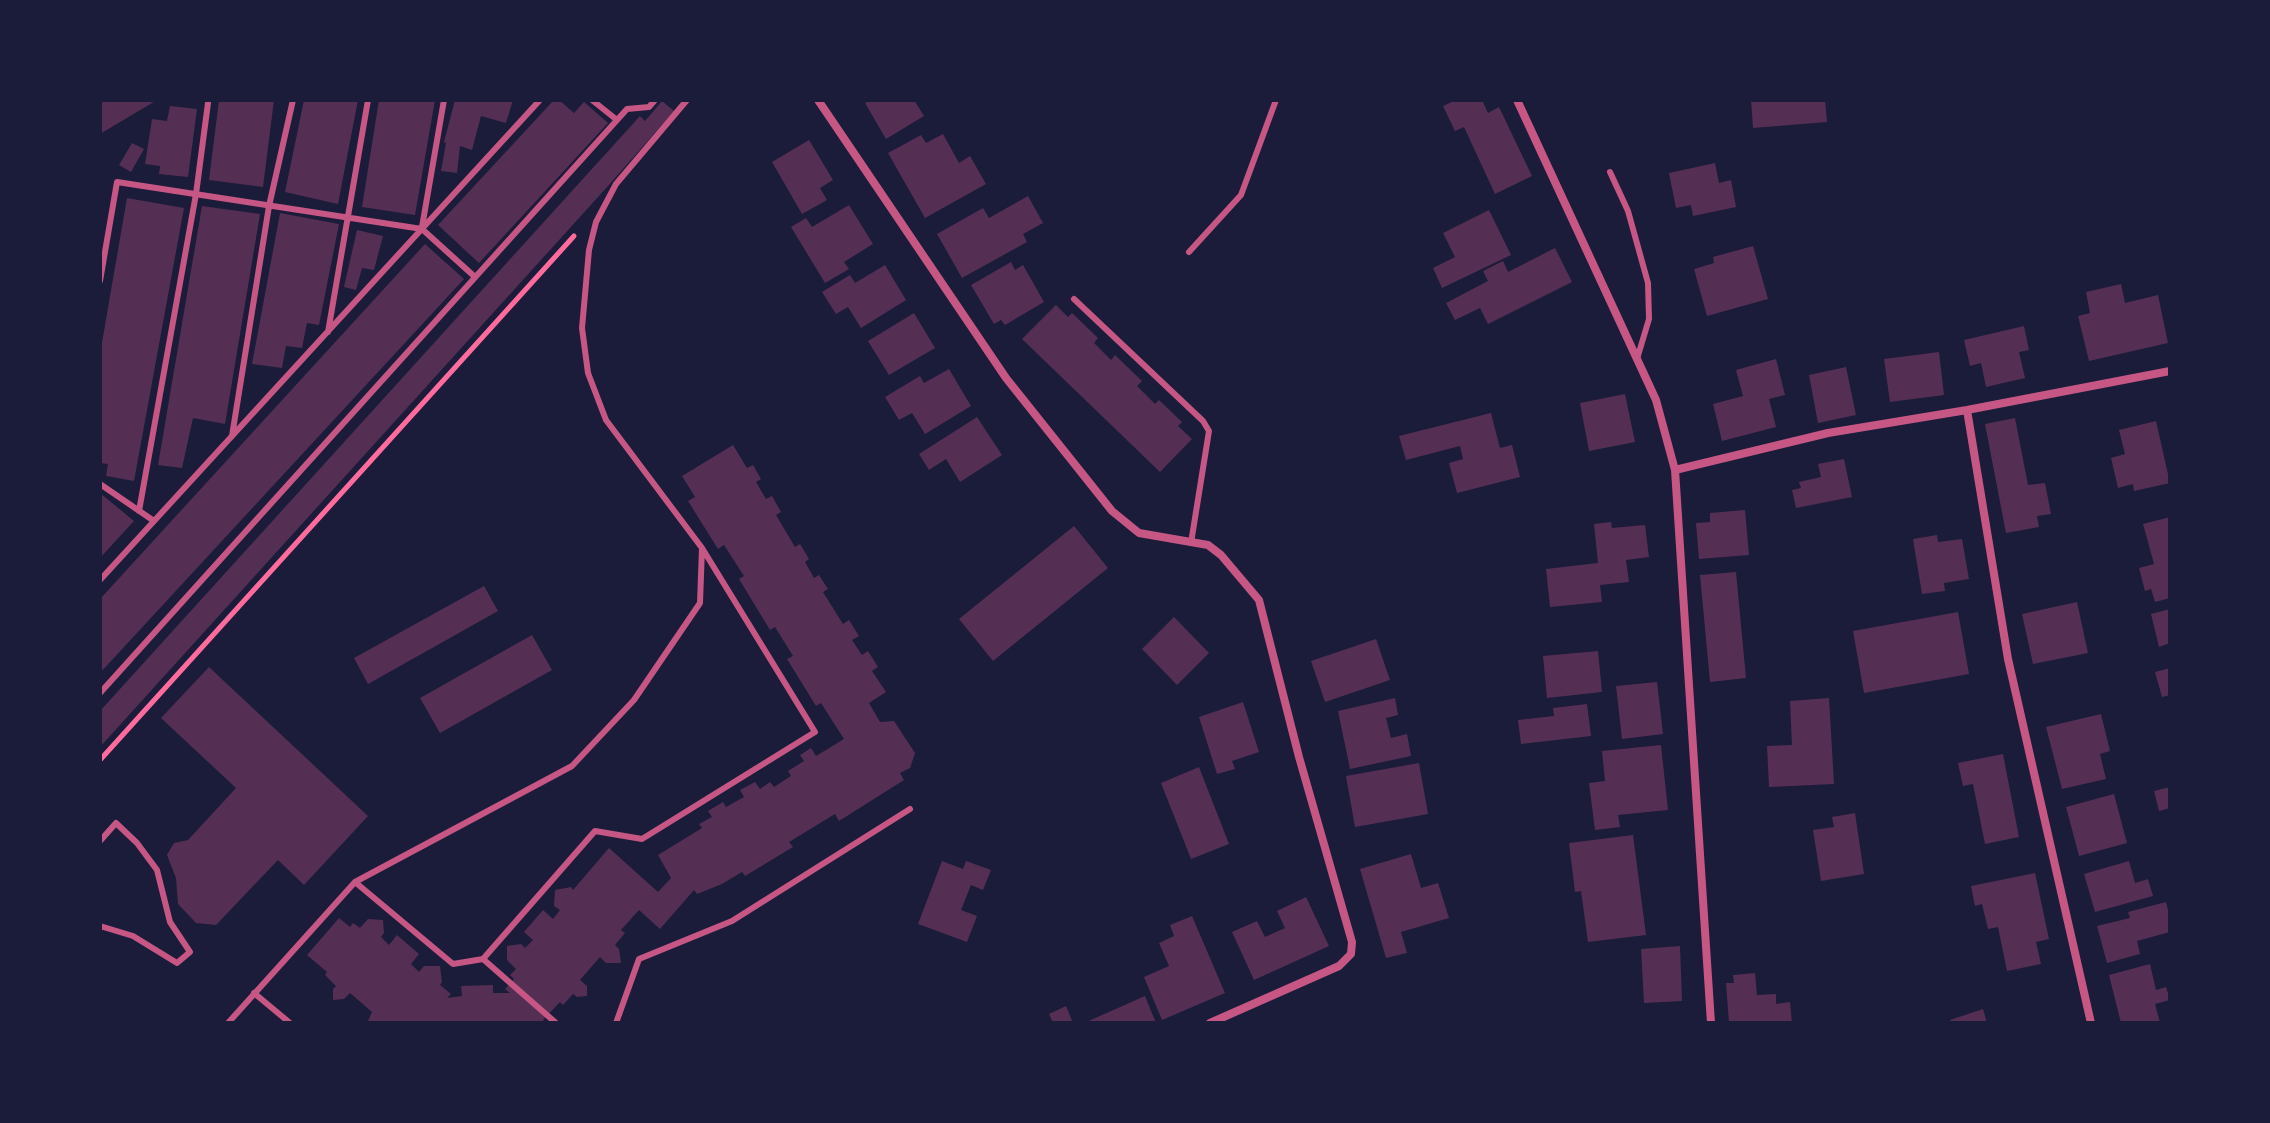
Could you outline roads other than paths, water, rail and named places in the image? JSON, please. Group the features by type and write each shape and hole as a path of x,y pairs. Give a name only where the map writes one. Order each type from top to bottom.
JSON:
{"street":[{"path":"818,100 1006,378 1112,511 1139,533 1208,545 1221,555 1259,600 1299,757 1352,942 1351,954 1339,966 1210,1023"},
{"path":"1517,100 1656,400 1675,470 1711,1023"},
{"path":"1675,470 1828,433 2170,371"},
{"path":"1967,410 2008,659 2091,1023"}],"lane":[{"path":"232,436 269,206 293,100"},
{"path":"328,332 368,100"},
{"path":"422,229 444,100"},
{"path":"100,580 540,100"},
{"path":"592,100 617,120"},
{"path":"100,693 627,109 649,107 655,100"},
{"path":"355,882 453,964 483,959 595,831 642,839 815,732 702,548 606,420 588,373 582,328 589,250 596,222 616,184 687,100"},
{"path":"1189,252 1241,195 1276,100"},
{"path":"139,511 196,194 208,103"},
{"path":"1610,172 1628,211 1648,283 1649,319 1637,359"},
{"path":"100,281 117,182 422,229 475,277"},
{"path":"1074,299 1203,421 1209,431 1191,543"},
{"path":"100,484 154,521"},
{"path":"228,1023 355,882 572,766 634,700 700,603 702,548"},
{"path":"616,1023 639,959 732,921 910,809"},
{"path":"100,841 116,823 137,843 157,870 170,922 190,952 177,963 133,936 100,926"},
{"path":"483,959 556,1023"},
{"path":"254,993 290,1023"}]}
